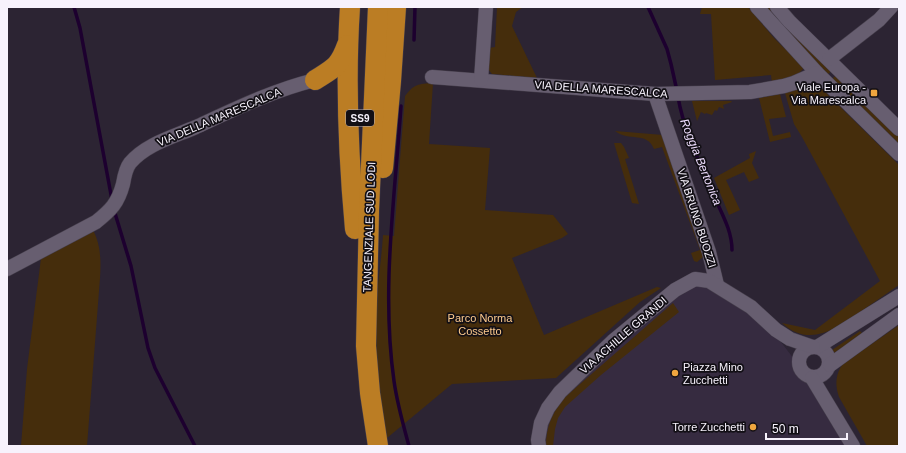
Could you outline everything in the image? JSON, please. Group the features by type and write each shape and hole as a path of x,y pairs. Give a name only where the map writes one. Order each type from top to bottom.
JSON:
{"highway":[{"path":"350,7 347,101 350,169 355,229"},
{"name":"TANGENZIALE SUD LODI","path":"365,7 355,229 354,297 355,355 365,446"},
{"name":"TANGENZIALE SUD LODI","path":"378,7 369,211 366,346 370,393 378,446"},
{"path":"369,211 381,184 388,127 396,7"},
{"path":"315,80 336,66 342,59 348,41"},
{"path":"315,80 336,90 347,101"}],"street":[{"path":"481,80 486,7"},
{"path":"757,7 817,74 899,154"},
{"path":"777,7 789,21 899,129"},
{"path":"829,59 879,20 891,7"},
{"name":"VIA DELLA MARESCALCA","path":"432,77 655,94 750,92 773,89 817,74"},
{"name":"VIA DELLA MARESCALCA","path":"7,269 96,222 114,206 129,164 149,147 242,106 299,84 315,80"},
{"name":"VIA BRUNO BUOZZI","path":"655,94 709,252 717,285"},
{"name":"VIA ACHILLE GRANDI","path":"539,443 541,423 548,408 560,392 613,341 675,290 688,282 695,279 702,279 717,285"},
{"path":"717,285 751,307 766,321 790,339 822,349 827,353 830,359 827,396 831,410"},
{"path":"899,296 815,347 808,348 800,357 800,369 803,374 812,378 821,377 828,369 899,316"},
{"path":"766,321 799,363"},
{"path":"812,378 852,446"}],"shaded area":[{"path":"700,280 771,329 797,363 798,369 803,375 810,379 851,446 541,446 549,410 613,343"}],"green space":[{"path":"497,7 523,7 516,12 512,26 537,78 492,74 488,69 489,48 495,47"},
{"path":"702,7 748,7 773,37 785,49 791,51 802,65 803,69 797,75 772,83 771,75 715,80 711,14 700,14"},
{"path":"766,7 771,7 833,70 828,74 798,44"},
{"path":"837,74 899,136 899,144 832,79"},
{"name":"Parco Norma Cossetto","path":"433,83 429,144 490,148 485,210 553,215 568,234 562,238 512,258 544,335 657,287 661,288 640,302 556,378 452,384 387,438 377,371 375,344 376,307 383,235 394,236 405,96 417,85"},
{"path":"808,86 814,86 822,89 899,165 899,285 832,330 812,335 802,334 792,330 782,323 815,330 880,281 794,124 785,93"},
{"path":"780,94 786,117 769,119 773,136 790,132 791,137 770,142 759,98"},
{"path":"692,101 732,102 723,105 724,109 719,107 712,115 701,112 697,121"},
{"path":"615,131 663,135 705,253 697,262 694,261 691,253 700,250 662,147 654,149 647,140 626,136"},
{"path":"614,143 621,143 629,158 625,159 639,204 632,203"},
{"path":"756,151 752,163 759,178 749,182 744,172 726,180 740,210 729,215 714,178 750,158 749,154"},
{"path":"93,230 99,247 100,272 87,446 21,446 27,369 41,258"},
{"path":"673,303 679,312 601,375 565,407 558,418 553,446 546,446 550,420 564,398"},
{"path":"899,325 899,446 867,446 839,397 836,384 838,372 843,364"},
{"path":"860,331 863,334 833,353 832,350"}],"waterway":[{"path":"74,7 80,28 112,200"},
{"path":"414,40 415,7"},
{"name":"Roggia Bertonica","path":"648,7 667,49 677,91"},
{"name":"Roggia Bertonica","path":"678,97 684,123 728,229 732,243 732,250"},
{"path":"401,106 390,244 389,312 390,347 394,381 398,405 409,446"},
{"path":"114,210 131,266 148,348 155,368 195,446"}],"place":[{"name":"Viale Europa - Via Marescalca","path":"874,93"},
{"name":"Piazza Mino Zucchetti","path":"675,373"},
{"name":"Torre Zucchetti","path":"753,427"}]}
